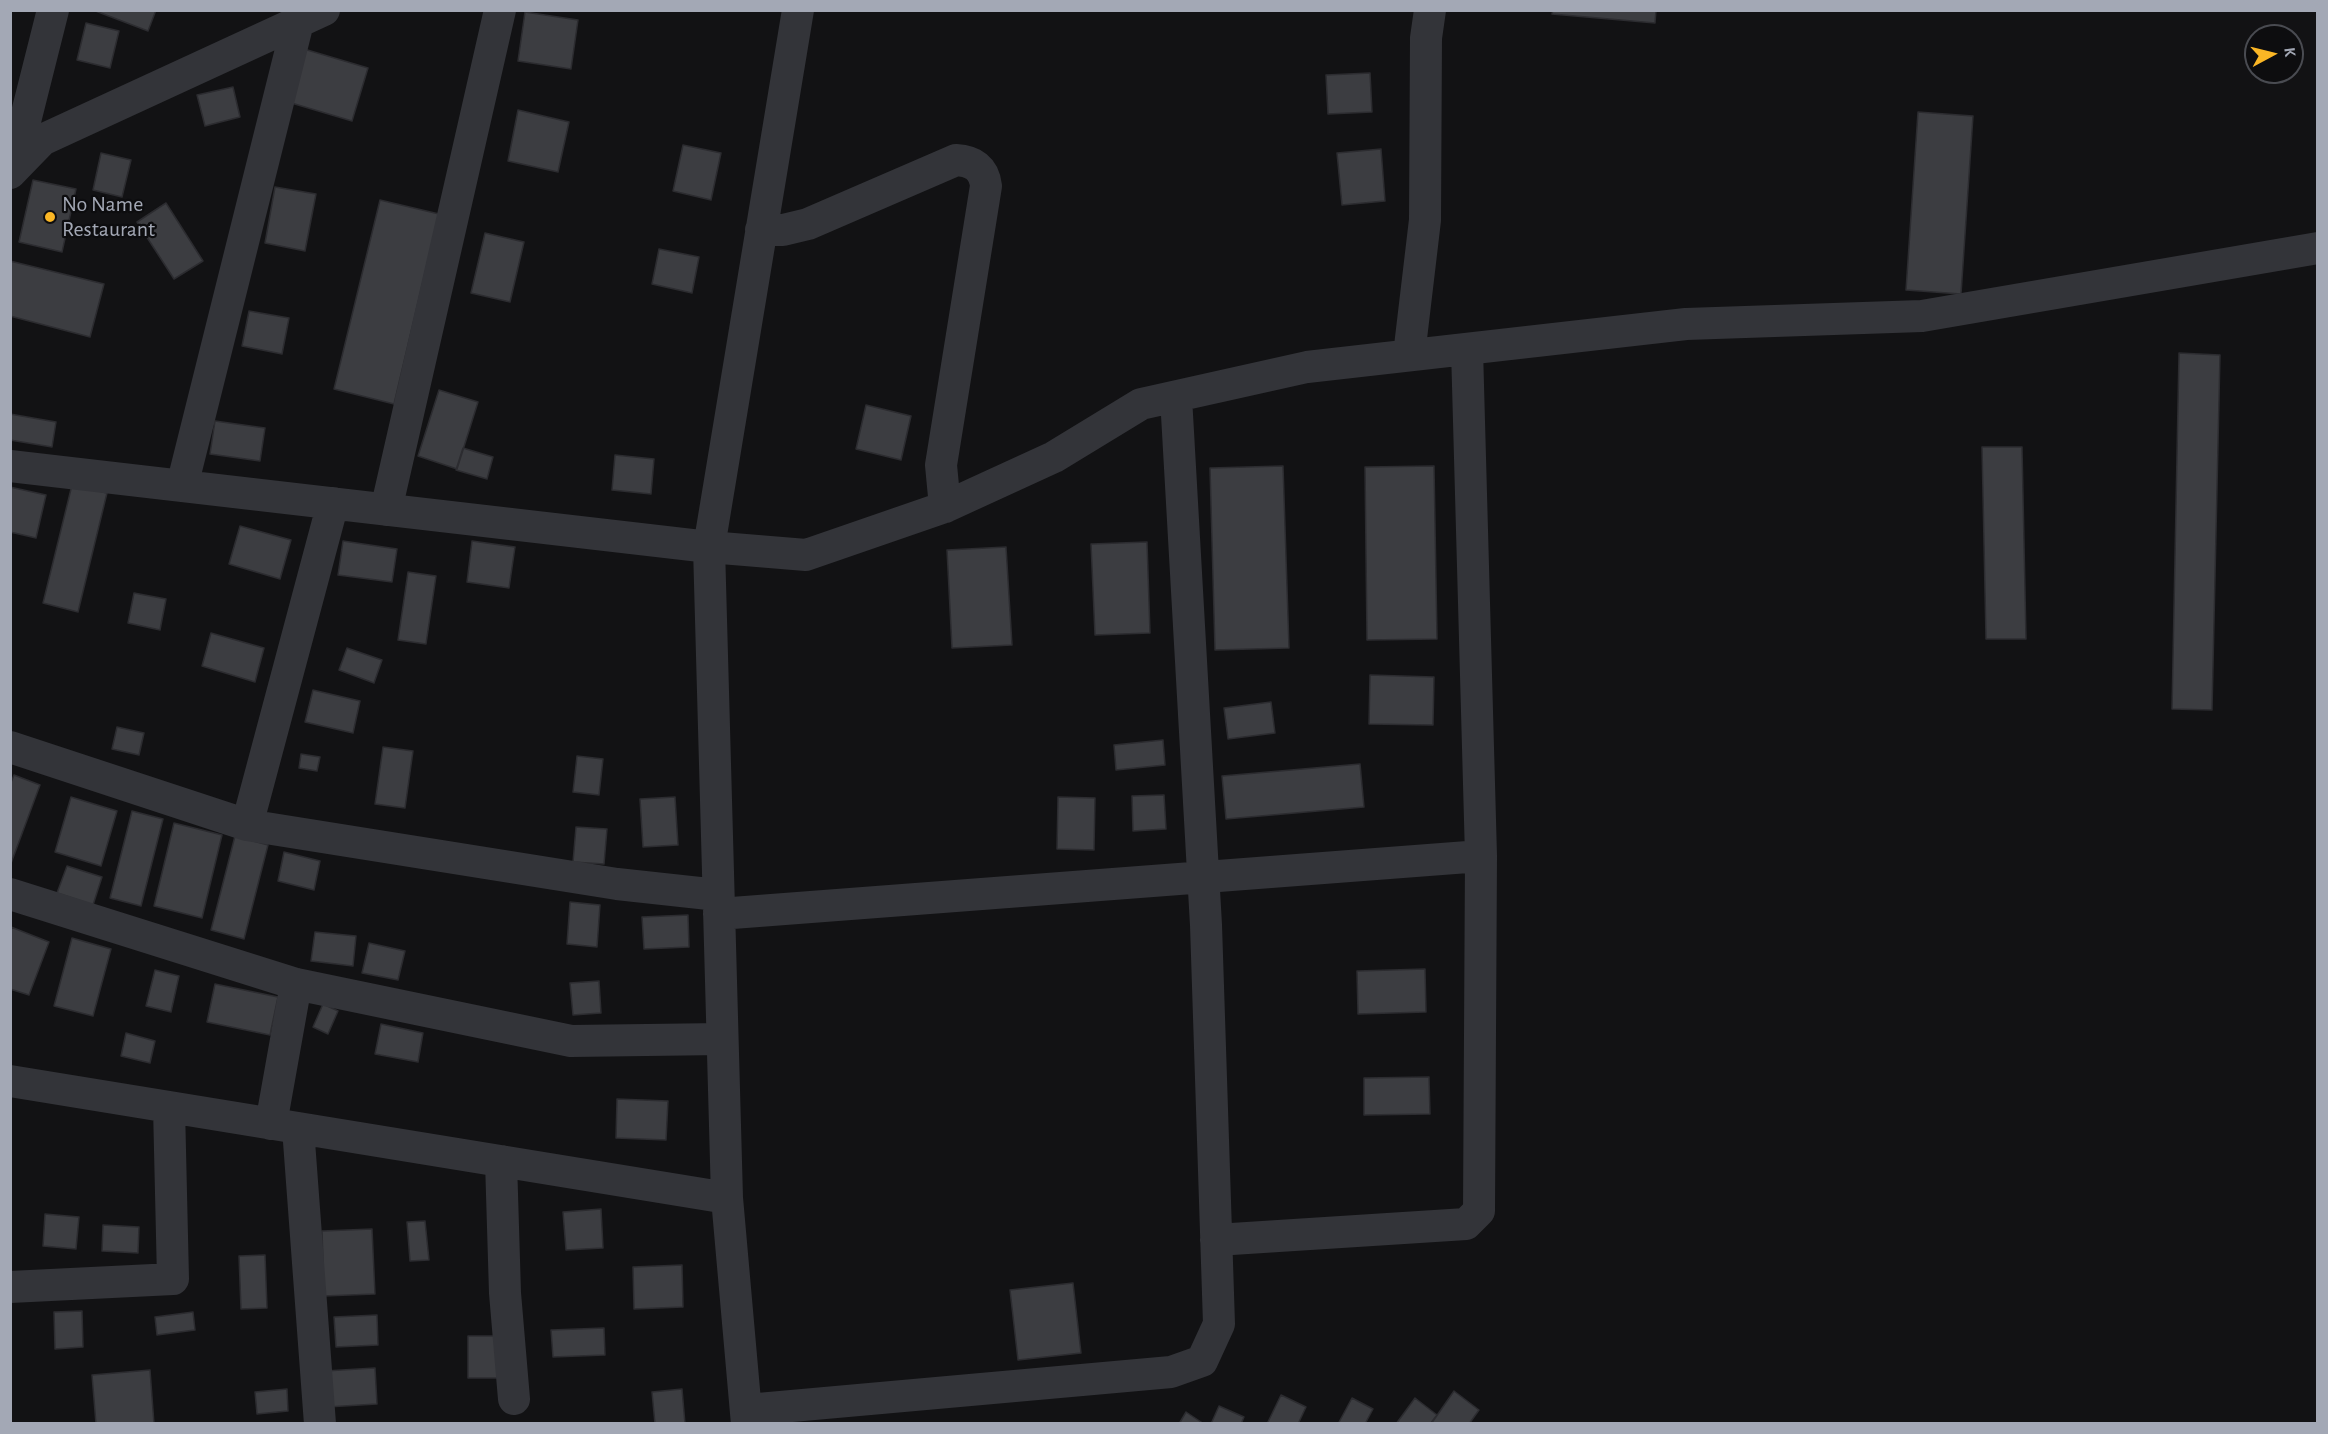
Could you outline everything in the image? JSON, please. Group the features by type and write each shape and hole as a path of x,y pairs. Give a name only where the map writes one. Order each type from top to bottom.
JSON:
{"street":[{"path":"10,173 25,137 53,10"},
{"path":"386,510 500,10"},
{"path":"798,10 709,547 727,1198 747,1417 1171,1372 1202,1361 1219,1324 1203,878 1176,397"},
{"path":"1409,355 1425,220 1426,38 1430,10"},
{"path":"25,137 308,15"},
{"path":"182,486 308,15"},
{"path":"761,230 783,230 808,224 956,160 973,164 981,170 986,186 941,465 945,507"},
{"path":"10,466 709,547 806,555 945,507 1054,457 1141,404 1307,367 1686,324 1922,316 2318,248"},
{"path":"1216,1240 1466,1224 1479,1211 1481,856 1467,349"},
{"path":"247,825 333,503"},
{"path":"10,747 247,825 617,884 719,904 1203,878 1481,856"},
{"path":"10,894 296,984 571,1041 722,1039"},
{"path":"296,984 285,1126 320,1424"},
{"path":"10,1081 727,1198"},
{"path":"10,1287 173,1280 169,1107"},
{"path":"501,1161 505,1293 514,1399"}],"building":[{"path":"93,10 156,10 148,31"},
{"path":"1553,10 1656,10 1655,23 1552,14"},
{"path":"525,12 578,20 571,69 518,61"},
{"path":"86,23 119,31 110,68 77,60"},
{"path":"304,49 368,68 352,121 288,102"},
{"path":"1370,73 1372,112 1328,114 1326,75"},
{"path":"233,87 240,117 205,126 197,95"},
{"path":"518,110 569,122 558,172 508,161"},
{"path":"1918,112 1973,116 1961,294 1906,290"},
{"path":"683,145 721,153 711,200 673,191"},
{"path":"1381,149 1385,201 1342,205 1337,153"},
{"path":"101,153 131,160 122,197 93,190"},
{"path":"33,180 76,189 62,252 19,242"},
{"path":"275,187 316,194 305,251 265,243"},
{"path":"380,200 439,214 394,404 334,389"},
{"path":"166,203 203,261 174,279 137,222"},
{"path":"485,233 524,242 510,302 471,293"},
{"path":"659,249 699,257 692,293 652,284"},
{"path":"10,261 104,284 90,337 10,316"},
{"path":"249,311 289,318 282,354 242,346"},
{"path":"2179,353 2220,355 2212,710 2172,709"},
{"path":"439,390 478,402 457,469 418,456"},
{"path":"866,405 911,416 901,460 856,449"},
{"path":"10,414 56,422 52,447 10,440"},
{"path":"215,421 265,428 260,461 210,454"},
{"path":"1982,447 2022,447 2026,639 1986,639"},
{"path":"463,448 493,457 487,479 456,470"},
{"path":"615,455 654,459 651,494 612,490"},
{"path":"1283,466 1289,648 1215,650 1210,468"},
{"path":"1434,466 1437,639 1367,640 1365,467"},
{"path":"72,485 107,493 78,612 43,603"},
{"path":"10,487 46,495 36,538 10,532"},
{"path":"240,526 291,540 280,579 229,564"},
{"path":"343,541 397,549 392,582 338,575"},
{"path":"472,541 515,547 509,588 467,582"},
{"path":"1147,542 1150,633 1095,635 1091,544"},
{"path":"1006,547 1012,645 952,648 947,550"},
{"path":"408,572 436,576 426,644 398,640"},
{"path":"134,593 166,599 160,630 128,623"},
{"path":"211,633 264,648 255,682 202,666"},
{"path":"347,648 382,660 374,683 339,670"},
{"path":"1370,675 1434,677 1433,725 1369,724"},
{"path":"313,690 360,701 353,733 305,722"},
{"path":"1271,702 1275,733 1228,739 1224,708"},
{"path":"117,727 144,733 139,755 112,749"},
{"path":"1163,740 1165,765 1116,770 1114,745"},
{"path":"383,747 413,751 405,808 375,804"},
{"path":"301,754 320,757 317,771 299,768"},
{"path":"577,756 603,759 599,795 573,792"},
{"path":"1360,764 1364,807 1226,819 1222,776"},
{"path":"14,775 40,785 10,866 10,785"},
{"path":"1164,795 1166,829 1133,831 1132,796"},
{"path":"71,797 117,811 101,866 55,852"},
{"path":"675,797 678,845 643,847 640,799"},
{"path":"1058,797 1095,798 1094,850 1057,849"},
{"path":"132,811 163,819 141,906 110,898"},
{"path":"174,823 222,835 202,918 154,906"},
{"path":"576,827 607,829 604,864 573,862"},
{"path":"235,836 268,845 244,939 211,930"},
{"path":"284,852 320,861 314,890 278,881"},
{"path":"67,866 102,877 93,905 57,893"},
{"path":"570,902 600,905 597,947 567,944"},
{"path":"688,915 689,947 644,949 642,917"},
{"path":"11,927 49,942 29,995 10,989"},
{"path":"315,932 356,936 353,966 311,961"},
{"path":"72,938 111,949 93,1016 54,1006"},
{"path":"369,943 405,951 398,980 362,973"},
{"path":"1425,969 1426,1012 1358,1014 1357,971"},
{"path":"155,970 179,976 171,1012 146,1006"},
{"path":"599,981 601,1013 573,1015 570,983"},
{"path":"215,984 278,997 270,1035 207,1022"},
{"path":"323,1004 338,1011 328,1034 313,1027"},
{"path":"381,1024 423,1033 418,1062 375,1054"},
{"path":"126,1033 155,1041 150,1063 121,1056"},
{"path":"1429,1077 1430,1114 1364,1115 1364,1078"},
{"path":"617,1099 668,1101 666,1140 616,1138"},
{"path":"601,1209 603,1248 566,1250 563,1212"},
{"path":"45,1214 79,1217 76,1249 43,1246"},
{"path":"425,1221 429,1260 410,1261 407,1222"},
{"path":"103,1225 139,1227 138,1253 102,1251"},
{"path":"372,1229 375,1294 324,1296 322,1231"},
{"path":"265,1255 267,1308 241,1309 239,1256"},
{"path":"682,1265 683,1307 634,1309 633,1267"},
{"path":"1073,1283 1081,1353 1018,1360 1010,1290"},
{"path":"82,1311 83,1347 55,1349 54,1312"},
{"path":"193,1312 195,1330 157,1335 155,1317"},
{"path":"377,1315 378,1345 336,1347 334,1317"},
{"path":"604,1328 605,1355 553,1357 551,1330"},
{"path":"468,1336 497,1336 497,1378 468,1378"},
{"path":"375,1368 377,1404 327,1407 325,1371"},
{"path":"150,1370 154,1424 96,1424 92,1375"},
{"path":"287,1389 288,1411 257,1414 255,1392"},
{"path":"682,1389 685,1424 655,1424 652,1392"},
{"path":"1454,1391 1479,1410 1469,1424 1431,1424"},
{"path":"1281,1395 1306,1407 1298,1424 1267,1424"},
{"path":"1352,1398 1373,1409 1365,1424 1338,1424"},
{"path":"1415,1398 1437,1415 1430,1424 1396,1424"},
{"path":"1219,1406 1244,1417 1241,1424 1211,1424"},
{"path":"1186,1412 1204,1424 1179,1424"}],"place":[{"name":"No Name Restaurant","path":"50,217"}]}
